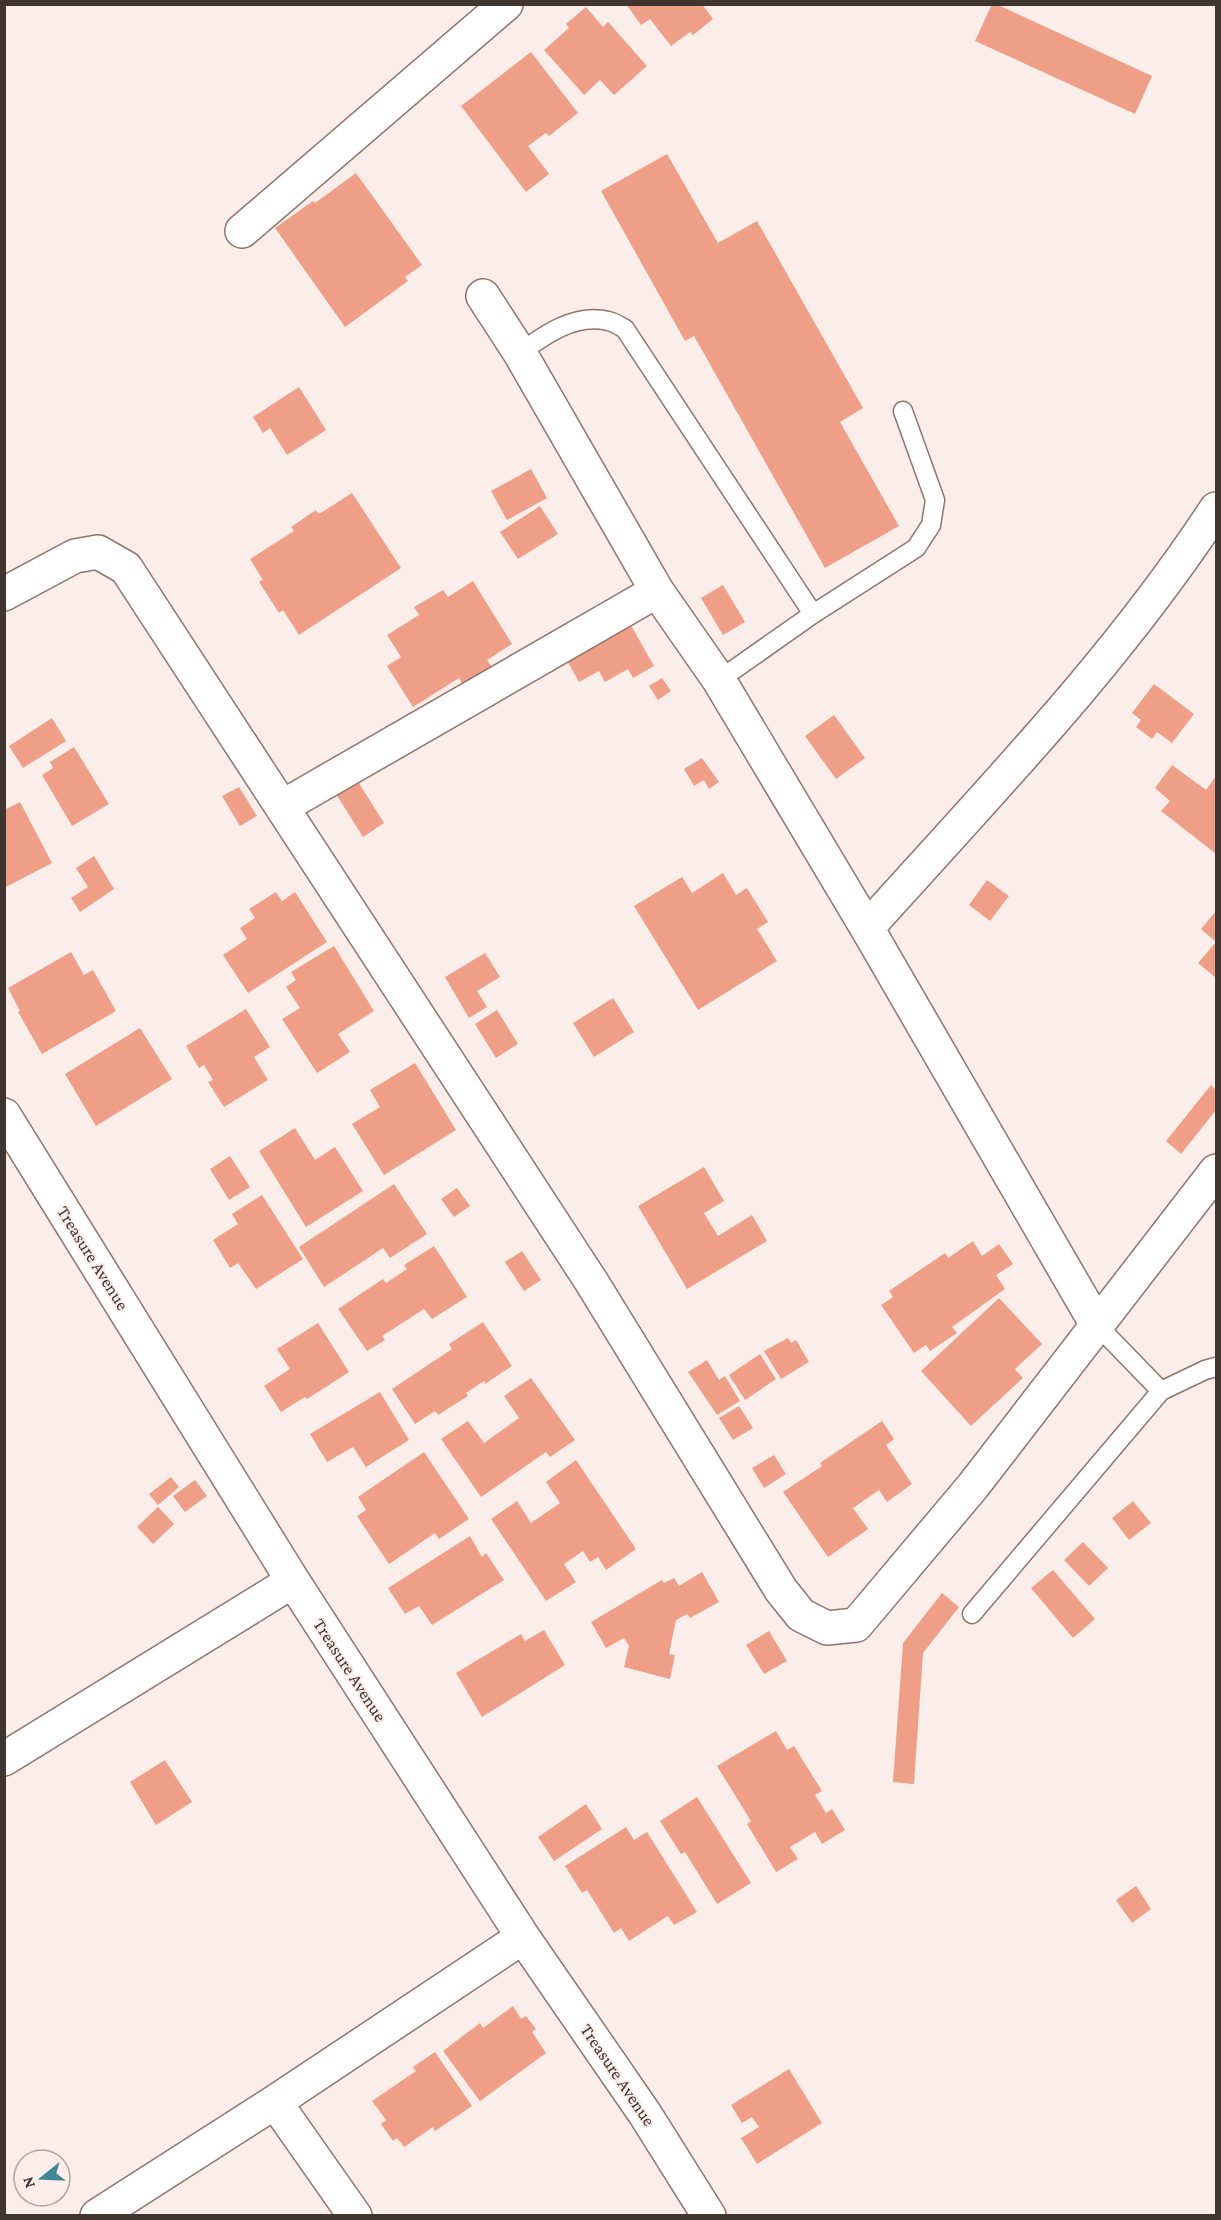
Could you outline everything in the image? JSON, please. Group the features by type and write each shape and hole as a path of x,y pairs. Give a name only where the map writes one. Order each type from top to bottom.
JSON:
{"street":[{"path":"242,231 506,4"},
{"path":"483,296 520,353 657,591 719,680 867,928 1097,1326"},
{"path":"867,928 1093,676 1182,562 1216,510"},
{"path":"4,594 75,556 98,552 126,568 591,1281 781,1590 801,1615 827,1628 856,1625 973,1486 1216,1171"},
{"path":"282,807 657,591"},
{"name":"Treasure Avenue","path":"4,1115 293,1581 523,1937 645,2114 709,2216"},
{"path":"4,1759 293,1581"},
{"path":"97,2216 275,2102 523,1937"},
{"path":"275,2102 355,2216"}],"lane":[{"path":"520,353 550,331 586,320 609,321 625,329 813,614"},
{"path":"719,680 813,614 916,548 931,525 935,500 903,411"},
{"path":"1097,1326 1161,1391"},
{"path":"972,1614 1161,1391 1204,1370 1216,1367"}],"building":[{"path":"626,4 702,4 713,19 693,35 690,32 671,46 650,19 641,25"},
{"path":"992,4 1152,76 1135,114 975,41"},
{"path":"586,7 603,27 608,22 647,66 614,95 600,80 584,95 544,50 569,28 566,24"},
{"path":"531,52 578,113 549,136 546,133 528,146 549,174 526,192 461,106"},
{"path":"667,154 718,243 757,221 863,408 840,422 899,526 825,568 694,336 685,341 601,191"},
{"path":"356,173 422,265 405,277 408,281 345,327 275,228"},
{"path":"299,387 326,430 287,455 270,428 263,433 253,417"},
{"path":"531,469 547,498 507,520 491,491"},
{"path":"352,493 401,568 299,635 283,610 279,613 259,582 263,580 250,559 294,531 291,527 316,510 319,514"},
{"path":"540,506 558,534 518,559 500,532"},
{"path":"473,581 512,644 487,660 493,668 464,687 459,678 413,707 387,666 401,657 387,635 419,615 414,607 443,590 448,597"},
{"path":"723,585 745,622 723,635 701,598"},
{"path":"628,620 654,666 633,678 628,669 605,682 599,671 579,682 565,657"},
{"path":"662,678 671,691 658,700 649,686"},
{"path":"1154,684 1194,714 1172,743 1157,732 1152,739 1136,727 1141,720 1132,713"},
{"path":"834,715 865,758 836,779 805,736"},
{"path":"52,718 66,741 23,768 9,746"},
{"path":"74,747 109,804 72,826 42,775 53,768 50,762"},
{"path":"702,758 719,782 709,789 704,780 694,786 684,769"},
{"path":"1172,765 1206,790 1216,776 1215,853 1161,811 1170,801 1155,788"},
{"path":"357,780 384,823 363,837 336,794"},
{"path":"239,787 257,816 240,826 222,796"},
{"path":"20,802 52,863 4,888 4,810"},
{"path":"94,856 114,889 80,912 71,898 88,887 76,868"},
{"path":"723,873 736,895 747,888 768,922 757,929 777,961 698,1010 634,906 682,877 692,893"},
{"path":"987,880 1009,896 990,921 969,905"},
{"path":"276,892 282,901 295,892 327,942 248,993 223,955 247,939 240,928 255,918 249,909"},
{"path":"1216,911 1216,942 1201,929"},
{"path":"1216,942 1216,978 1198,963"},
{"path":"334,946 374,1011 338,1034 350,1052 317,1073 282,1019 300,1008 286,987 296,980 291,972"},
{"path":"71,952 84,975 93,970 116,1011 42,1054 18,1012 20,1011 8,988"},
{"path":"485,953 500,977 477,991 487,1007 469,1018 445,977"},
{"path":"613,998 634,1032 594,1057 573,1023"},
{"path":"246,1009 270,1047 254,1057 268,1080 224,1107 208,1082 213,1080 204,1065 199,1068 186,1046"},
{"path":"497,1010 518,1044 496,1058 475,1024"},
{"path":"140,1028 172,1079 96,1126 65,1074"},
{"path":"415,1063 456,1130 384,1175 352,1124 380,1107 370,1090"},
{"path":"1211,1085 1216,1090 1216,1110 1181,1154 1166,1141"},
{"path":"295,1128 315,1160 335,1147 363,1191 306,1227 259,1151"},
{"path":"230,1156 250,1187 229,1200 210,1169"},
{"path":"704,1167 724,1201 704,1213 718,1236 752,1215 767,1241 687,1289 638,1206"},
{"path":"394,1184 427,1234 390,1258 383,1248 324,1287 299,1247"},
{"path":"457,1188 470,1206 454,1217 441,1199"},
{"path":"262,1195 303,1259 256,1289 238,1263 230,1268 213,1240 238,1224 232,1214"},
{"path":"973,1241 982,1256 999,1244 1013,1264 996,1275 1005,1289 952,1327 957,1333 930,1351 926,1345 914,1353 881,1305 893,1297 889,1291 945,1253 948,1258"},
{"path":"434,1246 467,1297 432,1319 424,1309 382,1336 385,1340 367,1351 338,1309 383,1279 386,1283 407,1269 404,1265"},
{"path":"522,1251 541,1280 524,1291 505,1262"},
{"path":"999,1298 1042,1344 1015,1369 1023,1378 971,1426 921,1371"},
{"path":"483,1322 512,1366 485,1384 484,1381 466,1393 468,1396 438,1415 435,1411 415,1424 392,1389 452,1349 449,1344"},
{"path":"318,1323 349,1372 307,1399 305,1397 281,1412 264,1386 290,1369 277,1349"},
{"path":"788,1338 791,1343 796,1340 809,1362 781,1379 764,1351"},
{"path":"760,1354 776,1379 745,1400 729,1375"},
{"path":"707,1360 719,1380 725,1376 740,1401 717,1415 688,1372"},
{"path":"531,1378 575,1440 550,1457 546,1452 481,1497 441,1439 468,1421 484,1443 519,1418 504,1396"},
{"path":"380,1392 409,1440 366,1467 353,1447 327,1462 310,1434"},
{"path":"739,1406 753,1428 733,1440 719,1418"},
{"path":"882,1421 894,1439 886,1445 912,1484 887,1502 879,1490 853,1508 868,1529 828,1557 783,1492 822,1466 820,1463"},
{"path":"424,1452 469,1519 439,1539 435,1533 389,1564 357,1516 366,1510 358,1497"},
{"path":"774,1455 786,1474 764,1488 752,1468"},
{"path":"576,1460 636,1549 606,1570 598,1557 590,1562 583,1551 564,1564 576,1582 546,1601 491,1519 517,1501 531,1523 560,1503 546,1482"},
{"path":"171,1477 179,1487 158,1505 149,1494"},
{"path":"195,1480 207,1496 185,1512 173,1496"},
{"path":"1133,1501 1151,1523 1129,1540 1112,1518"},
{"path":"158,1507 174,1524 153,1544 137,1527"},
{"path":"470,1536 482,1557 486,1553 504,1580 432,1625 419,1606 405,1614 388,1588"},
{"path":"1083,1542 1108,1568 1089,1586 1064,1560"},
{"path":"1053,1570 1095,1619 1073,1638 1031,1588"},
{"path":"702,1572 719,1602 690,1618 687,1614 676,1620 669,1654 675,1655 670,1679 624,1667 629,1646 624,1638 606,1648 591,1622 662,1580 664,1583 674,1578 679,1586"},
{"path":"942,1593 959,1607 923,1653 914,1784 893,1782 903,1643"},
{"path":"544,1630 565,1665 482,1717 456,1673 521,1634 525,1641"},
{"path":"769,1631 787,1661 764,1674 746,1645"},
{"path":"776,1731 787,1750 794,1746 822,1791 815,1795 826,1813 832,1809 845,1830 822,1844 815,1832 790,1847 798,1859 776,1872 747,1824 751,1821 717,1766"},
{"path":"165,1760 192,1802 156,1825 130,1782"},
{"path":"697,1797 751,1883 717,1904 685,1852 681,1854 660,1821"},
{"path":"586,1804 602,1829 554,1861 538,1837"},
{"path":"626,1827 634,1840 647,1832 697,1912 674,1925 668,1916 629,1941 621,1928 614,1933 587,1890 582,1893 565,1866"},
{"path":"1136,1886 1151,1909 1132,1923 1116,1900"},
{"path":"513,2006 521,2019 526,2016 536,2029 532,2032 546,2053 480,2101 443,2051 480,2023 483,2028"},
{"path":"435,2052 472,2106 435,2131 433,2127 404,2147 397,2138 393,2141 381,2124 386,2120 372,2101 416,2071 413,2067"},
{"path":"789,2069 822,2123 757,2164 741,2138 759,2127 752,2117 742,2123 731,2105"}]}
